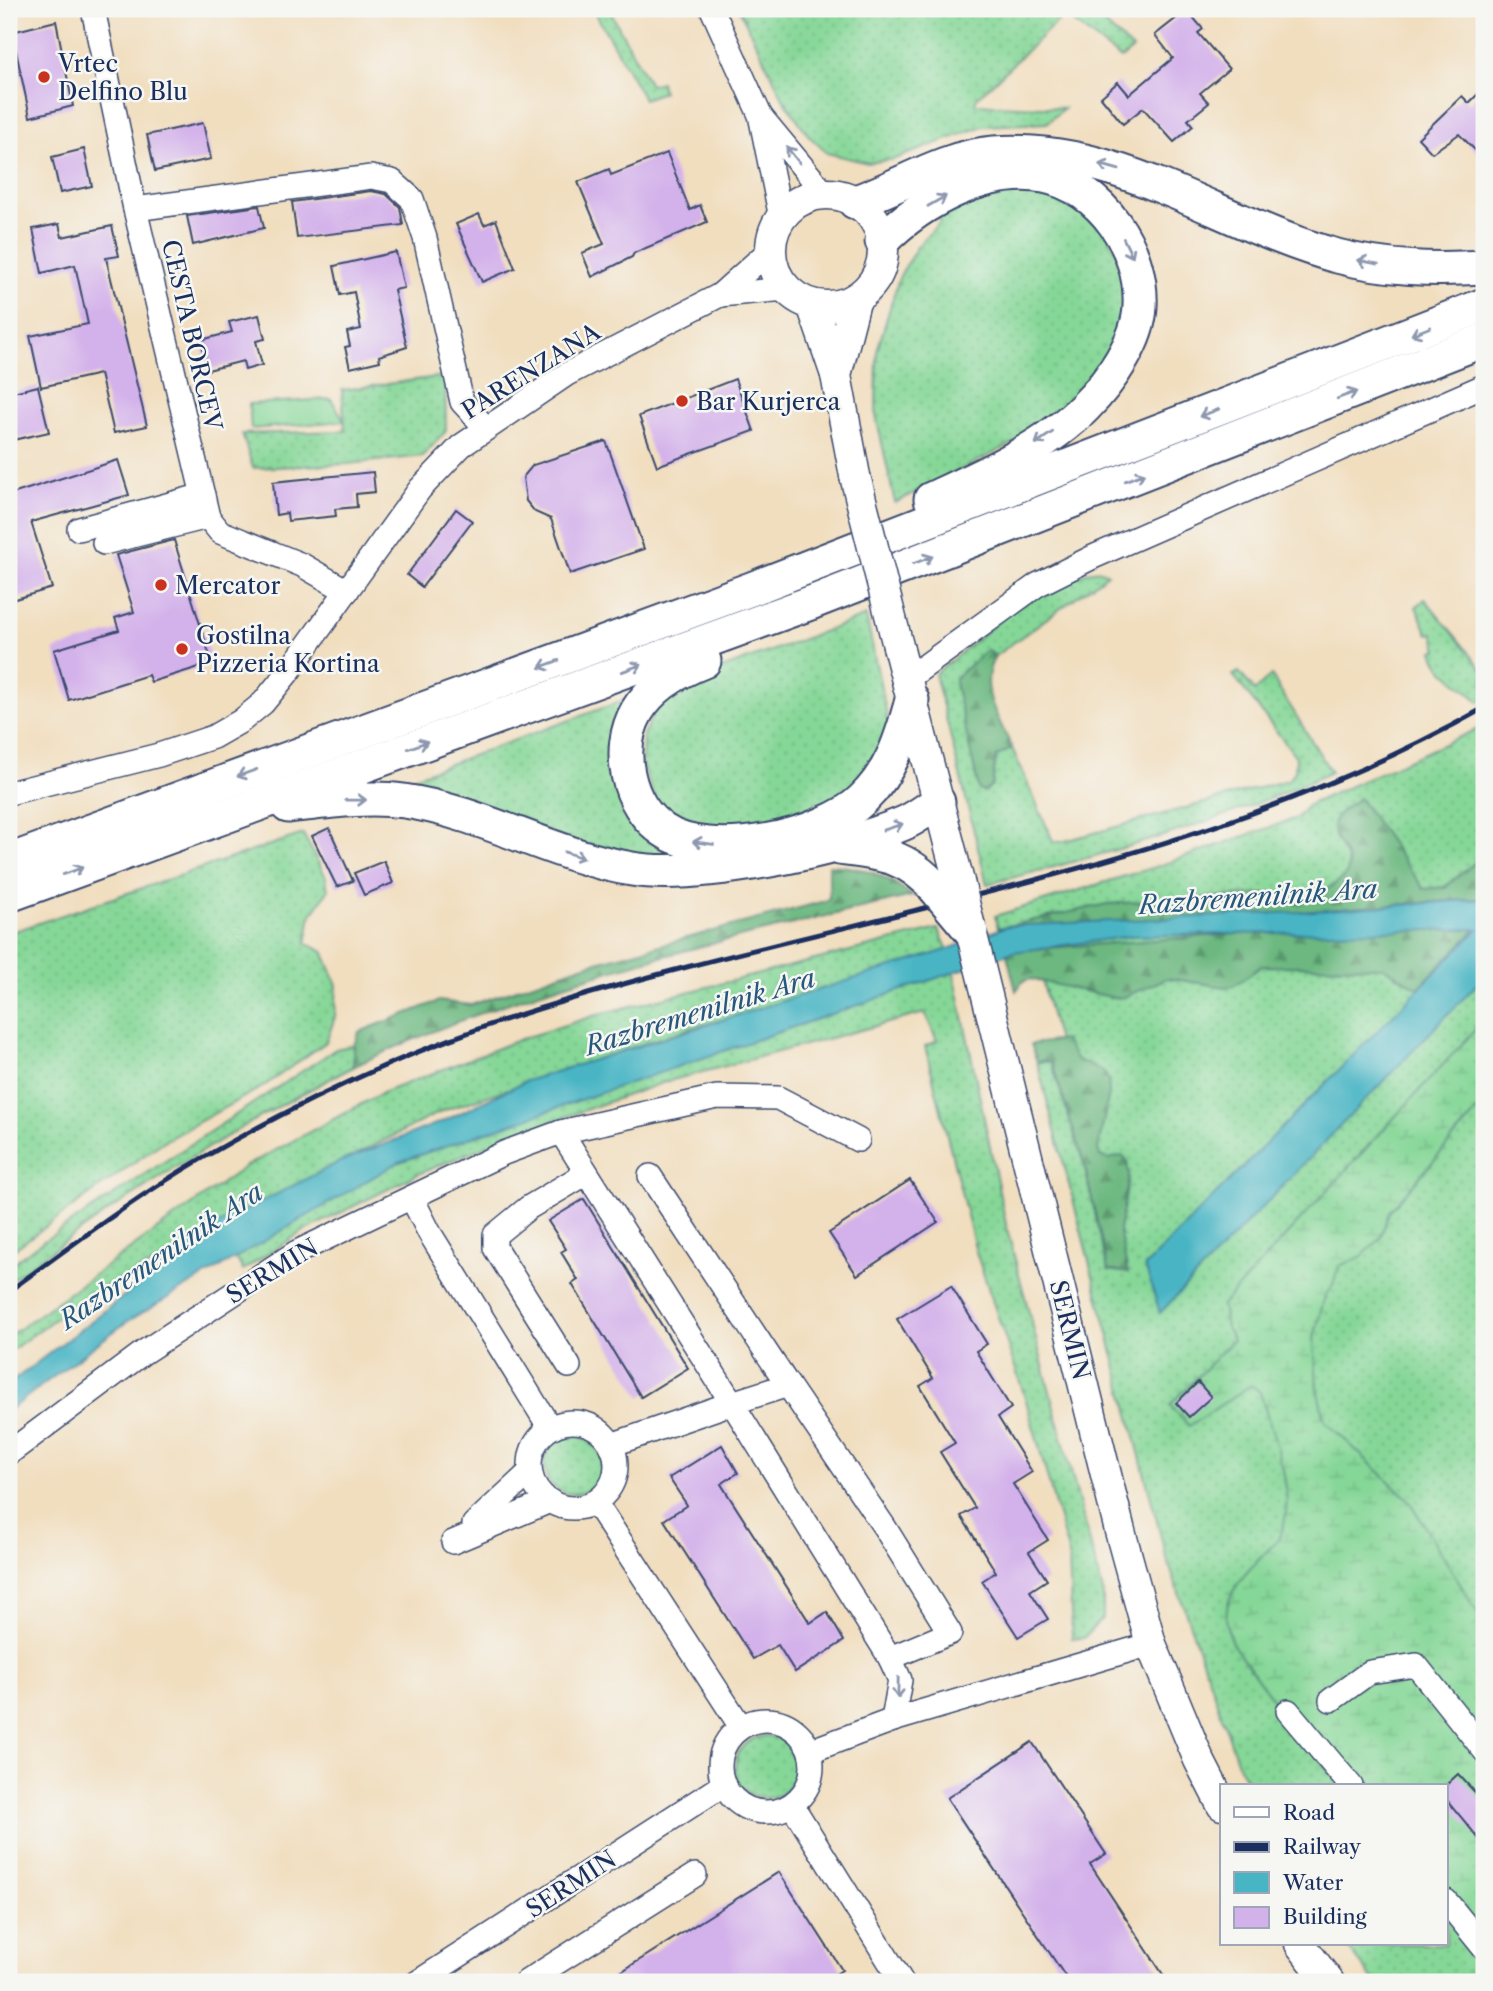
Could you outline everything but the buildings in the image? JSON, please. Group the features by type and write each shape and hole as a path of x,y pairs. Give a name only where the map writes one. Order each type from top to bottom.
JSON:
{"highway":[{"path":"840,198 944,163 994,153 1076,158 1131,173 1282,237 1337,256 1390,266 1436,270 1484,267"},
{"path":"751,589 857,533 979,476 1048,436 1084,408 1108,379 1129,345 1140,307 1134,261 1118,226 1088,195 1045,177 1002,175 952,193 900,223 882,241"},
{"path":"9,861 751,589 1484,305"},
{"path":"9,895 813,602 1484,340"},
{"path":"813,602 789,623 764,637 666,679 637,711 625,748 629,786 649,819 665,832 685,840 718,845 749,844 805,829 861,802 897,797 938,802"},
{"path":"861,802 877,784 898,751 909,690"},
{"path":"239,810 336,801 403,801 467,817 580,857 635,870 683,871 721,867 829,846 903,824 938,802"},
{"path":"829,846 896,857 947,885 971,931"}],"main road":[{"path":"840,198 873,218 882,241 883,254 875,279 856,298 842,304 812,304 786,289 778,277 770,250 781,218 796,203 840,198"},
{"path":"836,375 856,298"},
{"path":"812,304 836,375 855,476 938,802 947,885"},
{"name":"SERMIN","path":"971,931 1120,1531 1152,1644 1199,1760 1220,1801"},
{"path":"1302,1946 1329,1982"}],"street":[{"name":"CESTA BORCEV","path":"93,9 135,209 205,506"},
{"path":"712,9 761,115 781,218"},
{"path":"761,115 840,198"},
{"path":"135,209 371,177 393,181 412,199 425,238 463,402 485,427"},
{"name":"PARENZANA","path":"9,793 159,755 214,737 241,721 263,703 420,489 461,446 485,427 567,374 720,295 770,250"},
{"name":"PARENZANA","path":"720,295 786,289"},
{"path":"909,690 1037,585 1484,386"},
{"path":"79,529 205,506"},
{"path":"104,543 205,506"},
{"path":"205,506 220,532 302,565 346,591"},
{"name":"SERMIN","path":"9,1453 144,1352 286,1260 504,1153 561,1132 717,1097 778,1098 858,1140"},
{"path":"561,1132 890,1658 900,1680 893,1720"},
{"path":"569,1366 495,1248 495,1235 528,1208 585,1174"},
{"path":"650,1176 885,1528 950,1633 890,1658"},
{"path":"412,1198 429,1232 550,1428"},
{"path":"611,1445 788,1385"},
{"path":"573,1421 584,1423 604,1435 611,1445 615,1456 614,1479 609,1489 595,1502 570,1508 550,1501 537,1489 530,1472 533,1447 550,1428 573,1421"},
{"path":"530,1472 453,1542 550,1501"},
{"path":"595,1502 741,1727"},
{"path":"810,1751 893,1720 1152,1644"},
{"path":"1331,1700 1370,1672 1416,1665 1484,1749"},
{"path":"1288,1711 1349,1784"},
{"path":"754,1721 782,1722 804,1738 810,1751 812,1775 801,1797 792,1805 767,1813 753,1811 730,1797 723,1785 720,1759 723,1746 741,1727 754,1721"},
{"name":"SERMIN","path":"418,1982 723,1785"},
{"path":"792,1805 902,1982"},
{"path":"526,1982 695,1875"},
{"path":"1448,1903 1484,1948"}],"green space":[{"path":"593,9 609,9 650,85 661,82 663,92 644,99"},
{"path":"739,9 1088,9 1133,49 1121,59 1064,15 976,99 975,104 1064,108 1047,123 983,126 895,159 868,163 827,153 809,136 784,100"},
{"path":"1049,190 1104,225 1128,279 1124,328 1093,380 1028,436 895,503 876,416 877,351 899,278 916,248 940,222 938,213 974,192"},
{"path":"445,376 446,431 423,456 348,464 253,468 242,434 345,431 342,390"},
{"path":"331,399 345,421 251,429 249,404"},
{"path":"1099,570 1108,574 995,656 988,650 955,678 992,786 996,757 1012,748 1053,841 1061,842 1288,780 1295,771 1296,757 1233,675 1239,672 1255,691 1271,675 1331,772 1248,807 1162,836 987,884 935,674 1017,606 1087,572"},
{"path":"1425,599 1484,671 1484,699 1479,702 1440,666 1436,659 1433,651 1438,650 1433,633 1428,634 1416,607"},
{"path":"866,616 890,730 857,788 761,828 713,833 674,819 656,801 642,765 643,734 656,710 686,682"},
{"path":"987,650 995,656 990,668 989,691 996,714 1012,748 996,757 992,786 984,792 979,790 955,678"},
{"path":"630,698 613,780 693,857 614,855 392,785"},
{"path":"1484,726 1484,1982 1375,1982 1347,1946 1448,1946 1448,1784 1250,1784 1240,1769 1166,1556 1037,1062 1051,1062 1084,1164 1108,1270 1118,1271 1027,923 998,928 995,916 1158,866 1297,818 1308,805"},
{"path":"1359,798 1424,889 1445,887 1484,855 1484,898 1000,935 998,928 1107,904 1324,890 1340,880 1347,871 1348,862 1333,826 1339,813"},
{"path":"303,834 326,877 328,891 311,915 306,944 323,951 337,985 335,1017 326,1042 264,1086 164,1141 9,1253 9,933"},
{"path":"829,865 873,873 893,882 912,896 698,947 557,987 488,1010 353,1067 354,1045 359,1032 439,1001 471,1005 582,966 825,901 829,898"},
{"path":"1480,916 1481,924 1418,988 1383,967 1262,966 1233,986 1225,987 1167,978 1124,997 1115,998 1030,979 1023,981 1016,991 1006,951"},
{"path":"938,929 949,952 808,1000 693,1027 442,1111 239,1214 186,1256 180,1252 89,1294 9,1352 9,1336 246,1166 382,1093 521,1039 600,1014"},
{"path":"953,968 1007,1229 1103,1592 1103,1617 1084,1638 1072,1639 1069,1555 1025,1397 976,1252 925,1046 937,1041 925,1013 665,1082 511,1136 418,1174 302,1232 243,1270 230,1248 350,1180 736,1041 808,1022"},
{"path":"1484,1020 1484,1103 1389,1212 1380,1239 1361,1257 1339,1266 1333,1285 1325,1296 1314,1337 1317,1388 1325,1421 1408,1499 1484,1623 1484,1955 1448,1912 1448,1784 1340,1784 1303,1741 1233,1645 1227,1628 1226,1612 1230,1599 1246,1574 1279,1538 1287,1503 1282,1465 1260,1392 1251,1385 1189,1426 1170,1405 1233,1340 1226,1328 1222,1305"},
{"path":"1064,1040 1077,1060 1103,1071 1108,1079 1109,1093 1098,1149 1100,1156 1108,1159 1122,1156 1127,1160 1129,1177 1119,1230 1128,1273 1108,1270 1084,1164 1052,1063 1044,1060 1037,1062 1031,1044"},
{"path":"354,1045 353,1067 308,1090 176,1167 9,1282 9,1266 39,1244 336,1049"},
{"path":"567,1436 579,1436 594,1444 602,1459 602,1471 594,1486 579,1494 567,1494 552,1486 544,1471 544,1459 552,1444"},
{"path":"760,1736 772,1736 788,1745 795,1755 795,1779 788,1789 772,1798 760,1798 749,1793 740,1784 735,1773 735,1761 740,1750 749,1741"}],"water":[{"path":"1484,899 1484,977 1160,1313 1145,1266 1478,929 1133,936 1013,952 399,1162 125,1323 9,1410 9,1384 218,1224 339,1162 446,1120 526,1081 946,950 1007,926 1298,912"}],"railway":[{"path":"9,1291 127,1206 201,1159 323,1094 451,1039 538,1009 657,975 1020,884 1140,850 1257,811 1372,765 1484,708"}],"place":[{"name":"Vrtec Delfino Blu","path":"44,77"},
{"name":"Bar Kurjerca","path":"682,401"},
{"name":"Mercator","path":"161,585"},
{"name":"Gostilna Pizzeria Kortina","path":"182,649"}],"water label":[{"name":"Razbremenilnik Ara","path":"1258,897"},
{"name":"Razbremenilnik Ara","path":"700,1012"},
{"name":"Razbremenilnik Ara","path":"161,1256"}]}
